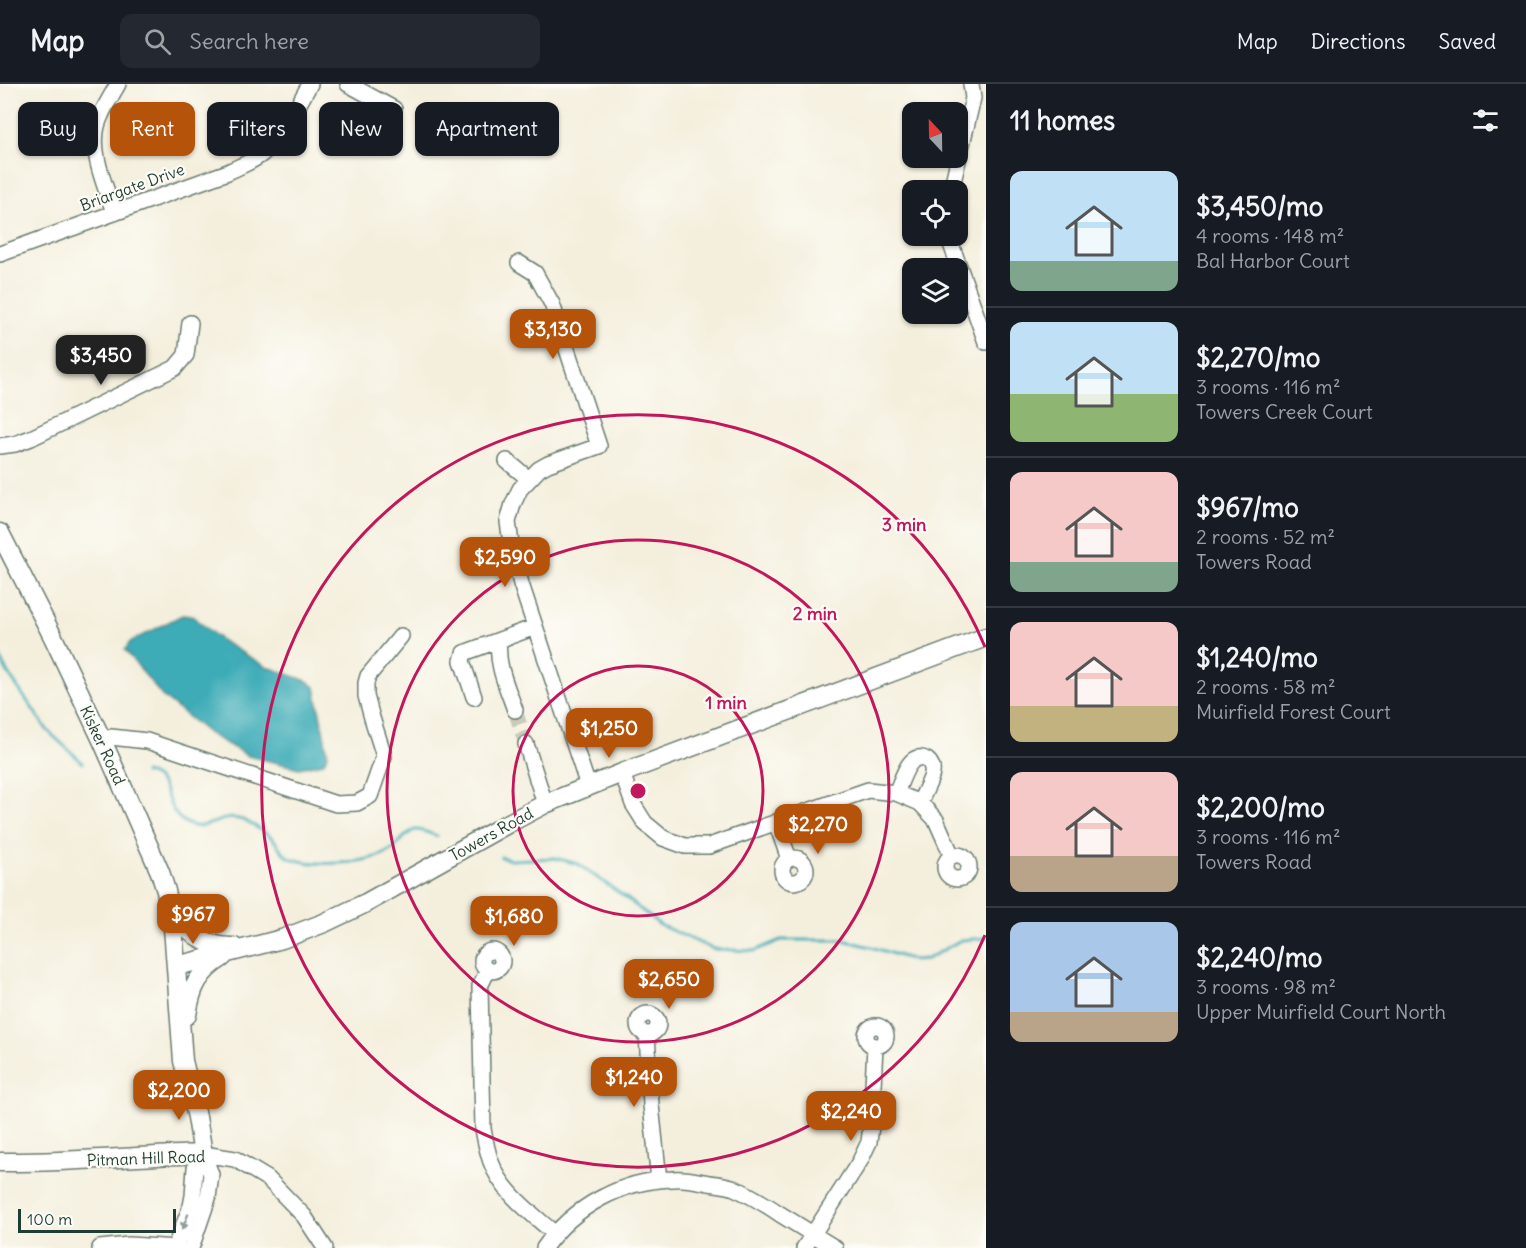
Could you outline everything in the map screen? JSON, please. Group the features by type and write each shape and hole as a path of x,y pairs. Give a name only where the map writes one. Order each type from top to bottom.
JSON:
{"main road":[{"name":"Kisker Road","path":"0,533 102,740 160,872 173,927 177,966"},
{"name":"Towers Road","path":"177,966 282,939 303,931 366,903 545,804 621,773 986,637"},
{"path":"166,891 180,919 207,943 222,947 256,945"},
{"path":"182,1046 190,997 194,987 205,971 234,951"},
{"path":"177,966 183,1061 197,1117 202,1154"},
{"name":"Pitman Hill Road","path":"0,1162 202,1154"}],"street":[{"path":"114,213 97,159 96,137 98,124 118,84"},
{"name":"Briargate Drive","path":"0,254 228,172 256,158 285,129 310,84"},
{"path":"348,84 381,102"},
{"path":"953,180 973,98 971,84"},
{"path":"952,246 986,342"},
{"path":"519,263 536,273 552,304 599,446 548,464 539,470 520,489 508,522 521,584 588,786"},
{"path":"0,446 15,444 31,438 175,368 186,354 190,323"},
{"path":"507,461 529,479"},
{"path":"474,697 462,660 464,653 535,627"},
{"path":"102,740 111,737 147,741 336,804 357,803 370,796 384,756 366,696 366,683 368,676 401,636"},
{"path":"499,639 498,662 515,711"},
{"path":"526,744 545,804"},
{"path":"897,793 908,765 919,758 926,759 931,764 933,774 920,803"},
{"path":"621,773 633,804 645,823 663,838 685,846 709,846 868,790 897,793 920,803 936,820 952,856"},
{"path":"776,822 789,859"},
{"path":"488,970 480,986 483,1129 486,1146 491,1163 506,1187 554,1233"},
{"path":"647,1034 658,1180"},
{"path":"804,1248 860,1161 869,1142 875,1046"},
{"path":"191,1248 201,1197 195,1168 202,1154"},
{"name":"Pitman Hill Road","path":"202,1154 235,1159 268,1179 304,1216 325,1248"},
{"path":"544,1248 554,1233 594,1202 611,1193 643,1182 674,1178 730,1187 754,1198 835,1248"},
{"path":"100,1248 129,1245 177,1247 191,1206 201,1197"}],"water":[{"path":"182,615 192,616 222,641 265,666 307,681 315,687 328,755 323,763 299,768 248,756 209,734 162,696 125,650 130,642"}],"waterway":[{"path":"0,657 7,672 48,731 83,763"},
{"path":"145,773 159,781 172,808 183,821 191,825 204,826 224,819 243,820 271,837 282,851 293,859 315,863 357,861 391,850 415,830 437,836"},
{"path":"501,857 511,860 555,858 578,864 660,925 713,949 754,951 781,940 843,940 913,960 927,959 961,940 986,938"}],"tunnel":[{"path":"515,710 526,744"}]}
